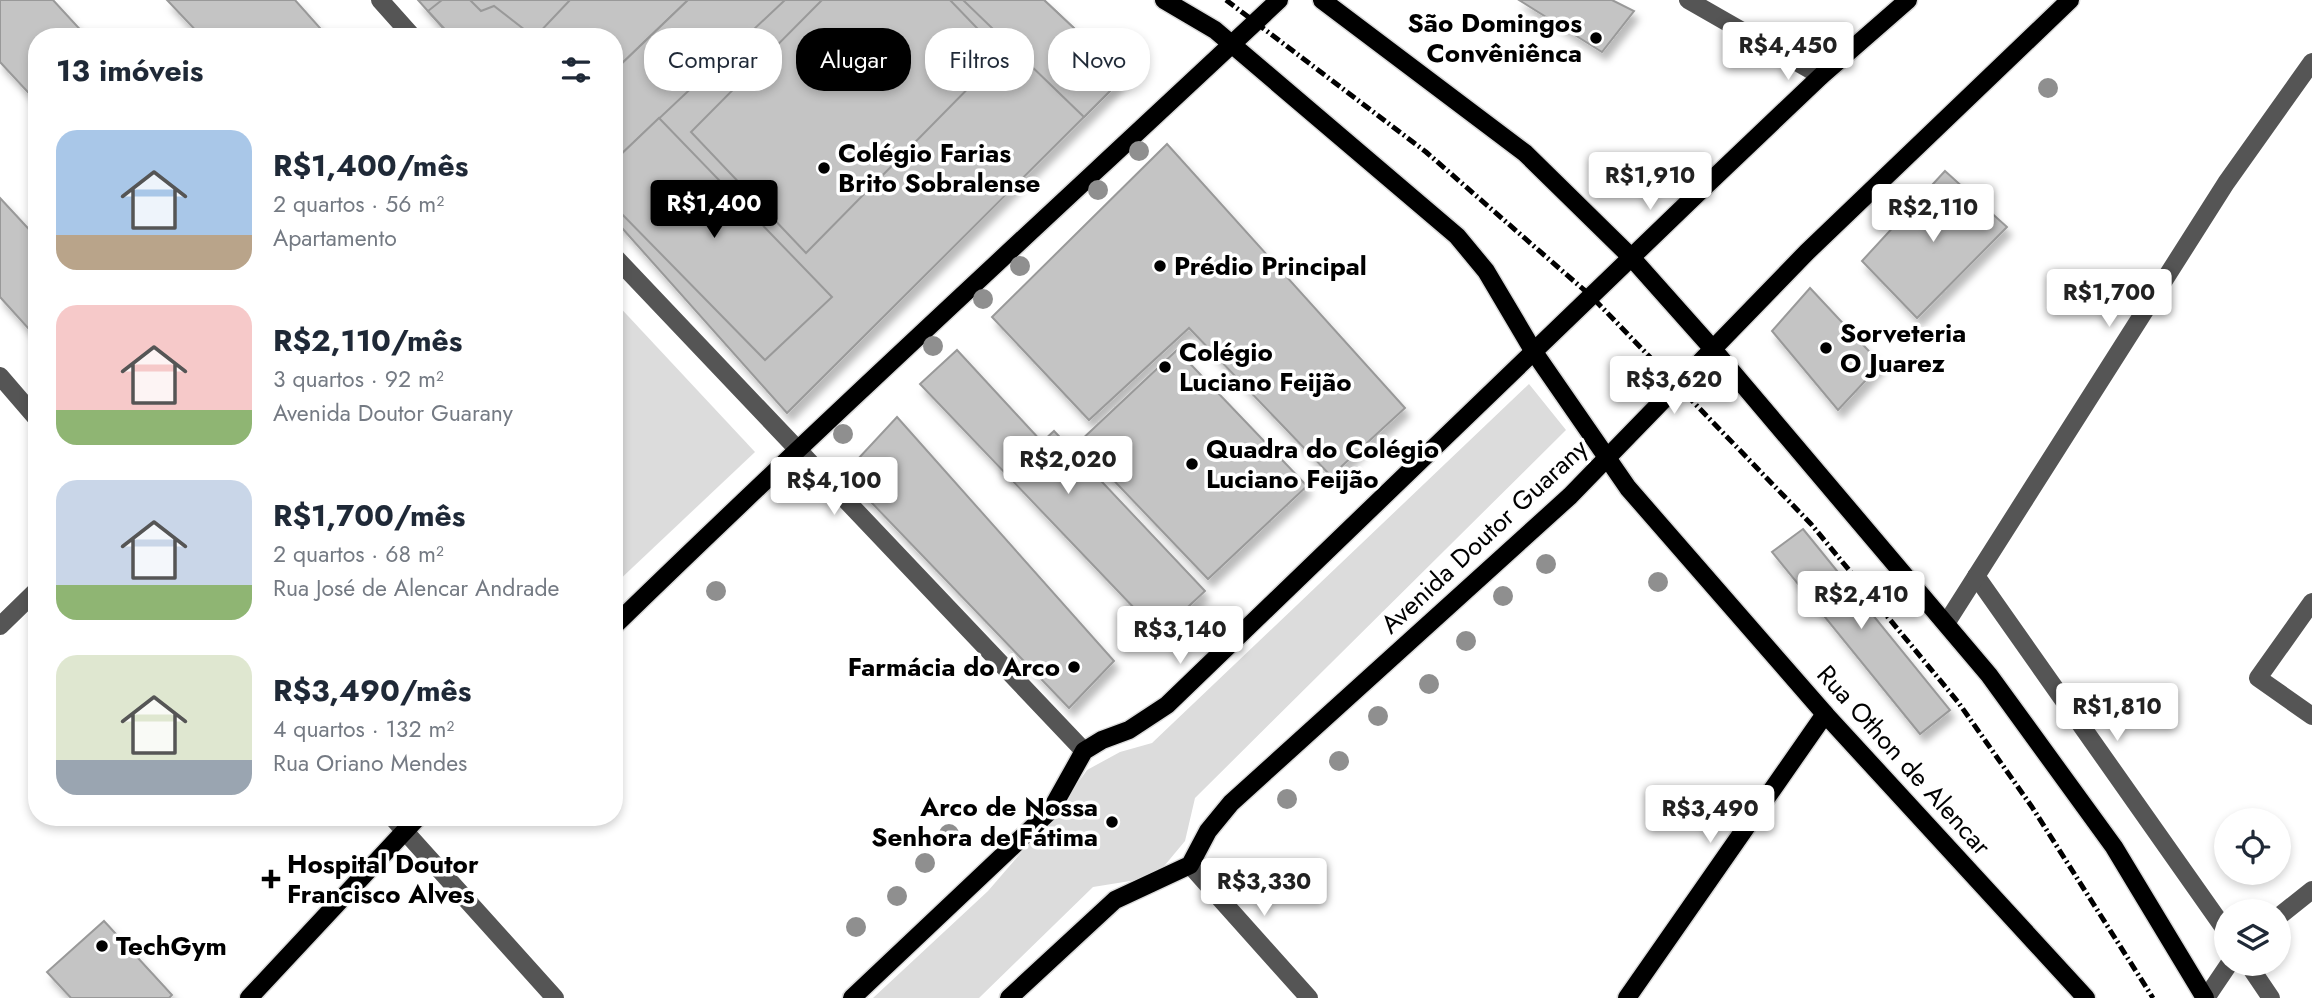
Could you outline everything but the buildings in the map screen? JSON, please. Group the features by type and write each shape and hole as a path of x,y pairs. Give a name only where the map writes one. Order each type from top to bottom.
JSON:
{"main road":[{"name":"Rua Othon de Alencar","path":"1164,0 1215,30 1234,45 1457,236 1486,271 1534,352 1628,488 1825,713 2086,998"},
{"path":"623,617 796,449 1234,45 1279,0"},
{"path":"1322,0 1525,153 1631,257 1712,348 1947,622 1989,675 2114,847 2206,998"},
{"path":"852,998 1051,810 1084,751 1102,740 1129,730 1167,705 1821,76 1908,0"},
{"name":"Avenida Doutor Guarany","path":"1190,864 1208,831 1231,803 1570,496 1807,252 2070,0"},
{"path":"1627,998 1825,713"},
{"path":"249,998 396,826"},
{"path":"1009,998 1115,900 1190,864"}],"street":[{"path":"380,0 405,28"},
{"path":"1688,0 1821,76"},
{"path":"1947,622 2226,183 2312,62"},
{"path":"623,266 1084,751"},
{"path":"0,376 28,409"},
{"path":"1976,576 2214,914"},
{"path":"0,626 28,599"},
{"path":"2312,602 2258,678 2312,716"},
{"path":"400,826 555,998"},
{"path":"1190,864 1309,998"},
{"path":"2291,907 2312,890"},
{"path":"2206,998 2221,976"},
{"path":"2257,976 2271,998"}],"shaded area":[{"path":"623,311 755,452 623,577"},
{"path":"1529,384 1566,430 1195,798 1185,841 1155,877 1093,887 979,998 873,998 988,891 1062,805 1087,770 1120,752 1152,743"}],"railway":[{"path":"1226,0 1426,152 1591,296 1811,524 1958,702 2032,807 2153,998"}],"place":[{"name":"São Domingos Convêniênca","path":"1596,38"},
{"name":"Colégio Farias Brito Sobralense","path":"824,168"},
{"name":"Prédio Principal","path":"1160,266"},
{"name":"Sorveteria O Juarez","path":"1826,348"},
{"name":"Colégio Luciano Feijão","path":"1165,367"},
{"name":"Quadra do Colégio Luciano Feijão","path":"1192,464"},
{"name":"Farmácia do Arco","path":"1074,667"},
{"name":"Arco de Nossa Senhora de Fátima","path":"1112,822"},
{"name":"Hospital Doutor Francisco Alves","path":"271,879"},
{"name":"TechGym","path":"102,946"}]}
